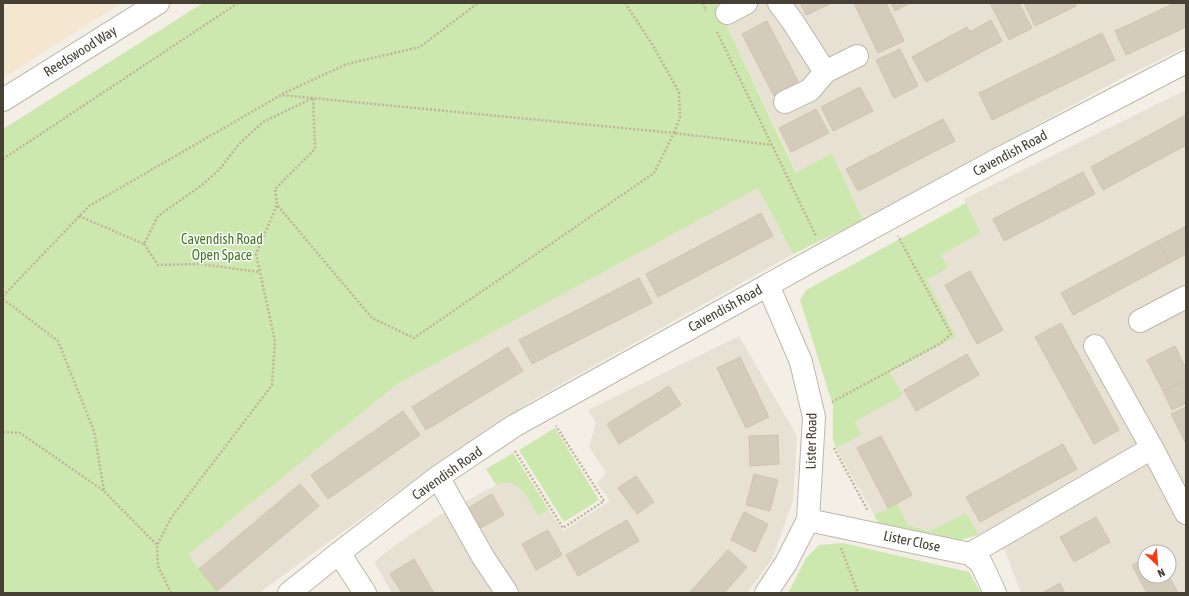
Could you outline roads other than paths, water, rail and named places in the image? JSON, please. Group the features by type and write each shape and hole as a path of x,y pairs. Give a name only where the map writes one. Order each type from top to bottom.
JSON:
{"street":[{"name":"Reedswood Way","path":"3,100 158,3"},
{"path":"779,3 825,72"},
{"path":"785,102 810,90 825,72 857,56"},
{"name":"Cavendish Road","path":"289,593 438,477 514,426 889,218 1186,62"},
{"name":"Lister Road","path":"766,593 786,563 808,520 814,417 801,362 768,284"},
{"path":"1140,321 1186,297"},
{"path":"1095,346 1152,448 1186,513"},
{"path":"995,593 981,562 970,554 1152,448"},
{"path":"438,477 483,557 507,593"},
{"name":"Lister Close","path":"808,520 970,554"},
{"path":"340,553 366,593"}],"park label":[{"name":"Cavendish Road Open Space","path":"222,248"}]}
